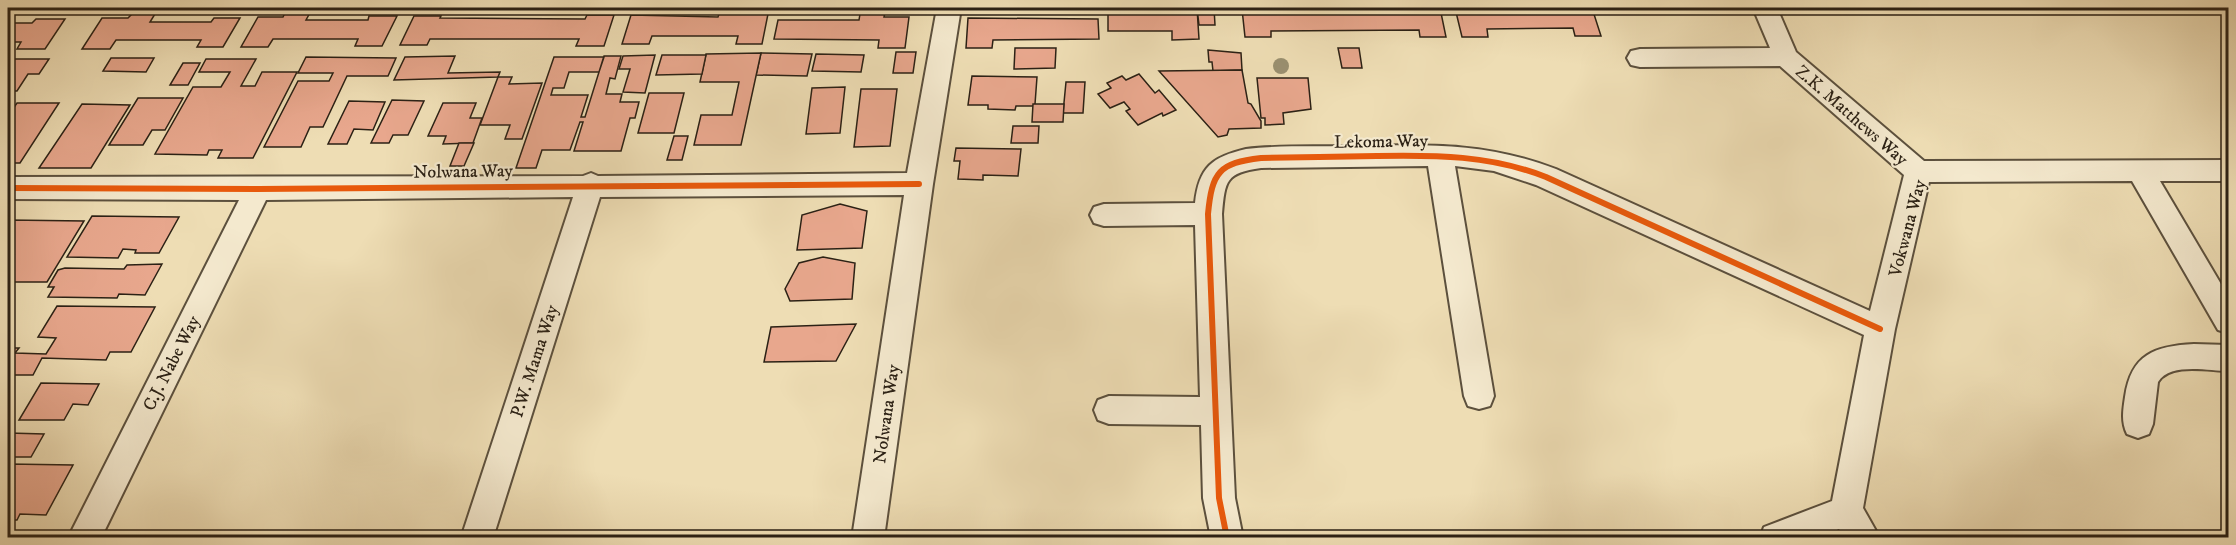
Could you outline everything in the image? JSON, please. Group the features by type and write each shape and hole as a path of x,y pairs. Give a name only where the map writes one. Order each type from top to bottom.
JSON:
{"street":[{"name":"Nolwana Way","path":"868,537 919,183 949,8"},
{"name":"Z.K. Matthews Way","path":"1765,8 1786,57 1918,172"},
{"name":"Z.K. Matthews Way","path":"1640,58 1786,57"},
{"name":"Lekoma Way","path":"1440,155 1479,396"},
{"name":"Lekoma Way","path":"1227,537 1219,498 1208,214 1212,180 1217,172 1234,161 1261,158 1440,155 1486,158 1527,169 1880,329"},
{"path":"2139,170 2229,321"},
{"name":"Vokwana Way","path":"1846,511 1880,329 1918,172 2229,170"},
{"name":"Nolwana Way","path":"8,188 258,189 591,184 919,183"},
{"name":"P.W. Mama Way","path":"477,537 591,184"},
{"name":"C.J. Nabe Way","path":"84,537 258,189"},
{"path":"1104,215 1208,214"},
{"path":"2138,424 2145,374 2152,366 2159,361 2172,359 2229,358"},
{"path":"1109,410 1215,411"},
{"path":"1776,537 1846,511 1864,537"}],"building":[{"path":"721,8 747,8 745,14 768,14 762,44 736,44 738,36 652,36 649,44 622,44 631,15 718,17"},
{"path":"861,8 886,8 884,17 909,17 905,48 878,48 879,40 774,39 778,20 859,20"},
{"path":"1172,8 1197,8 1199,39 1172,40 1172,31 1108,31 1108,12 1172,12"},
{"path":"1197,8 1214,8 1215,25 1199,25"},
{"path":"1414,8 1440,8 1446,37 1420,37 1419,30 1271,31 1271,37 1245,37 1242,9 1268,9 1268,12 1414,11"},
{"path":"1455,8 1482,8 1482,10 1592,8 1601,36 1575,36 1573,28 1487,29 1488,37 1462,37"},
{"path":"286,11 311,11 306,20 368,20 369,16 397,16 382,46 355,46 358,39 273,39 268,47 241,47 258,17 283,17"},
{"path":"132,14 155,14 150,22 211,22 214,18 240,18 223,47 197,47 201,40 116,40 110,49 82,49 102,18 128,18"},
{"path":"587,15 614,15 604,46 576,46 579,39 430,39 427,45 400,45 414,16 585,19"},
{"path":"968,18 1098,19 1099,39 993,40 992,48 966,48"},
{"path":"36,19 65,19 45,49 17,49 21,42 8,42 8,23 32,23"},
{"path":"1015,48 1056,48 1055,68 1014,69"},
{"path":"1338,48 1359,48 1362,68 1342,68"},
{"path":"1208,50 1241,53 1242,70 1213,71 1212,62 1209,62"},
{"path":"896,52 916,52 913,73 893,73"},
{"path":"761,53 812,54 807,76 756,75"},
{"path":"761,53 741,145 694,145 701,115 732,115 739,82 700,82 706,54"},
{"path":"816,54 864,55 861,72 812,71"},
{"path":"655,55 645,93 623,92 630,69 619,69 623,56"},
{"path":"662,55 706,55 702,74 656,75"},
{"path":"455,56 448,73 500,72 498,77 394,80 405,57"},
{"path":"621,56 615,79 610,78 606,94 622,94 620,102 639,102 635,118 630,118 621,151 574,151 583,122 580,122 570,150 542,150 536,168 516,168 554,57","holes":["569,72 599,72 585,117 581,117 588,95 551,95 553,88 564,88"]},
{"path":"306,57 396,58 388,76 347,76 323,127 310,127 301,147 264,147 298,81 329,81 333,73 298,73"},
{"path":"111,58 154,58 146,72 103,71"},
{"path":"9,59 49,59 39,74 28,74 17,91 8,91"},
{"path":"206,59 256,59 241,86 255,86 262,72 297,72 253,158 218,158 222,150 209,150 207,155 155,154 193,87 221,87 230,72 199,72"},
{"path":"183,63 200,63 188,85 170,85"},
{"path":"1242,70 1248,103 1251,104 1261,121 1261,128 1229,129 1227,135 1218,137 1159,71"},
{"path":"1139,74 1155,93 1159,90 1176,110 1163,116 1162,113 1138,125 1126,111 1130,109 1124,102 1110,108 1098,94 1111,88 1107,83 1122,76 1126,80"},
{"path":"972,76 1037,77 1035,104 1016,106 1015,110 988,109 988,105 968,105"},
{"path":"498,77 512,77 509,84 542,83 522,139 505,139 510,125 480,125"},
{"path":"1257,78 1308,78 1311,109 1283,113 1284,124 1265,125 1265,118 1261,118"},
{"path":"1066,82 1085,82 1083,113 1063,113"},
{"path":"845,87 840,133 806,134 812,88"},
{"path":"861,89 897,89 890,146 854,147"},
{"path":"649,93 684,93 674,133 638,133"},
{"path":"138,98 183,98 165,130 152,130 143,145 109,145"},
{"path":"392,100 424,101 408,135 393,135 389,143 371,143"},
{"path":"349,101 385,102 373,130 354,129 347,144 328,144"},
{"path":"17,103 59,103 20,163 8,163 8,116"},
{"path":"443,103 476,103 470,118 482,118 473,143 443,144 446,136 428,136"},
{"path":"82,104 130,105 91,168 39,168"},
{"path":"1033,104 1064,104 1063,122 1032,122"},
{"path":"1013,126 1039,126 1038,143 1011,143"},
{"path":"674,136 688,136 682,160 667,160"},
{"path":"459,143 474,143 464,166 450,166"},
{"path":"956,148 1021,149 1018,176 983,175 983,180 958,179 960,161 954,161"},
{"path":"840,204 867,211 862,248 797,250 802,215"},
{"path":"92,216 179,217 159,253 135,253 136,250 123,249 118,258 67,257"},
{"path":"8,220 84,221 47,282 8,282 8,266 14,255 8,255"},
{"path":"823,257 855,263 852,299 790,301 785,289 799,263"},
{"path":"162,264 145,295 119,294 117,298 48,297 54,287 48,287 58,270 65,268 124,269 127,265"},
{"path":"57,306 155,307 131,352 110,352 106,360 42,358 33,375 8,375 8,348 19,348 15,353 46,354 56,338 38,337"},
{"path":"856,324 836,361 764,362 771,327"},
{"path":"41,383 99,384 88,405 73,404 64,420 19,420"},
{"path":"8,433 44,434 31,457 8,457"},
{"path":"8,464 73,465 46,515 20,514 17,520 8,520"}],"cycle path":[{"path":"1227,538 1219,498 1208,214 1214,178 1225,166 1234,162 1261,158 1440,155 1481,158 1507,164 1546,177 1880,329"},
{"path":"8,188 258,189 919,184"}]}
